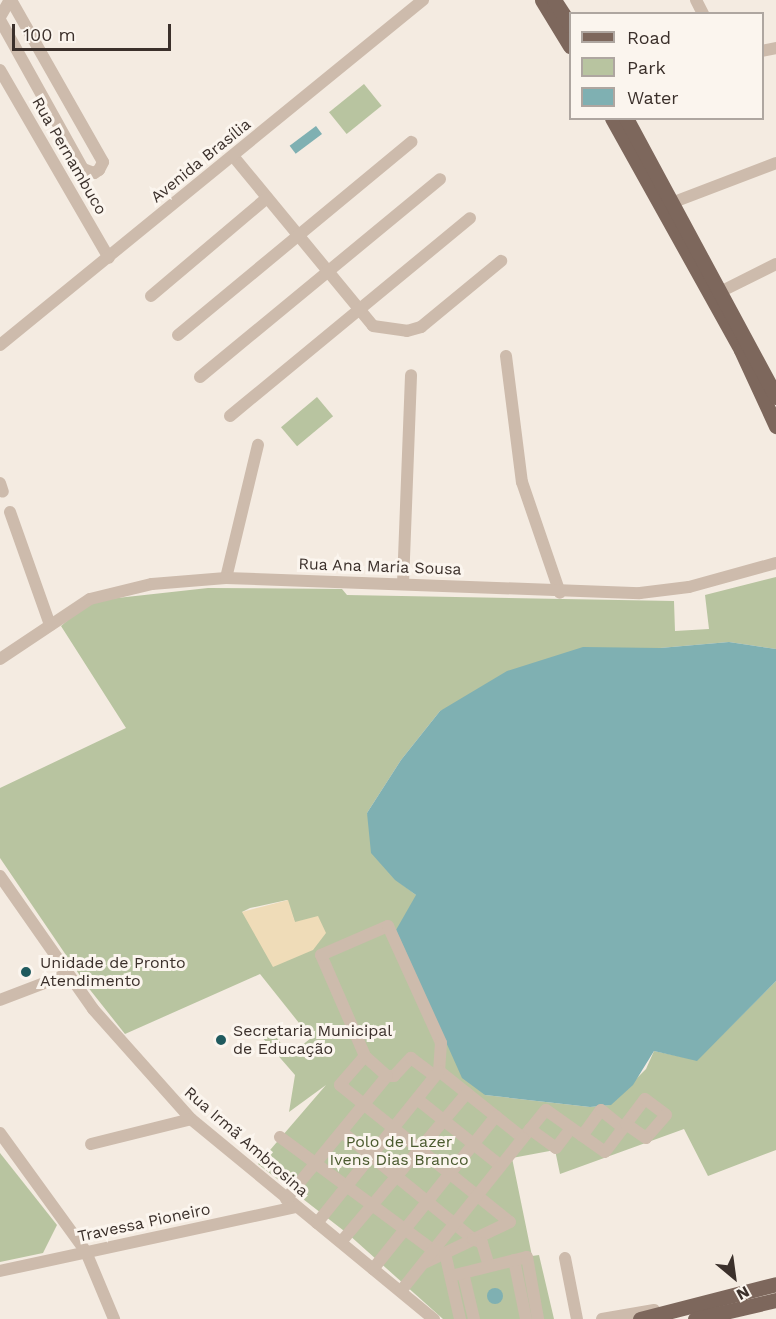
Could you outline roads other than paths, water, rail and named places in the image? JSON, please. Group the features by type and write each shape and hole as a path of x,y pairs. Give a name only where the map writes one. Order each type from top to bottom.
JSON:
{"main road":[{"path":"542,0 569,44"},
{"path":"554,0 569,23"},
{"path":"613,120 741,350 776,426"},
{"path":"627,120 772,376 776,397"},
{"path":"640,1319 682,1306 776,1284"},
{"path":"695,1319 776,1300"}],"street":[{"path":"11,0 103,162 99,170 94,173 83,169 0,18 11,0"},
{"name":"Avenida Brasília","path":"2,339 109,258 423,0"},
{"name":"Rua Pernambuco","path":"0,70 109,258"},
{"path":"178,335 411,142"},
{"path":"233,156 373,326 414,330 501,261"},
{"path":"674,202 776,163"},
{"path":"200,377 440,179"},
{"path":"151,296 267,198"},
{"path":"230,416 470,218"},
{"path":"722,291 776,264"},
{"path":"506,356 522,482 560,593"},
{"path":"403,584 411,375"},
{"path":"226,578 258,445"},
{"path":"10,512 50,625"},
{"name":"Rua Ana Maria Sousa","path":"0,659 90,598 111,590 226,578 403,584 560,593 669,591 776,563"},
{"name":"Rua Irmã Ambrosina","path":"0,876 68,974 118,1040 191,1119 434,1319"},
{"path":"317,1223 437,1073 441,1043 388,926 321,955 365,1056 387,1076 394,1076 411,1058 437,1073 467,1093 496,1116 556,1148 571,1128"},
{"path":"0,1000 68,974"},
{"path":"365,1056 340,1085 451,1172 510,1222 439,1253 423,1264 402,1292"},
{"path":"291,1203 317,1162 387,1076"},
{"path":"341,1242 467,1093"},
{"path":"417,1099 501,1166"},
{"path":"439,1253 455,1223 546,1110 582,1136 605,1152 625,1126 601,1110 582,1136"},
{"path":"373,1269 496,1116"},
{"path":"91,1143 191,1119"},
{"path":"342,1132 472,1239 482,1243 489,1266"},
{"path":"0,1133 86,1252 114,1319"},
{"path":"280,1137 348,1185 404,1230 439,1253 450,1276 460,1319"},
{"name":"Travessa Pioneiro","path":"0,1270 291,1203"},
{"path":"450,1276 527,1257 538,1319"},
{"path":"565,1258 577,1319"},
{"path":"514,1260 526,1319"},
{"path":"463,1273 474,1319"},
{"path":"602,1319 682,1306"}],"water":[{"path":"316,126 322,134 296,154 290,146"},
{"path":"729,642 776,649 776,981 697,1061 654,1051 633,1085 611,1105 590,1107 485,1095 462,1078 396,930 416,895 395,880 371,853 367,813 401,760 440,711 507,671 583,647 660,648"},
{"path":"492,1288 498,1288 503,1296 501,1302 492,1304 487,1299 487,1293"}],"place":[{"name":"Unidade de Pronto Atendimento","path":"26,972"},
{"name":"Secretaria Municipal de Educação","path":"221,1040"}],"park label":[{"name":"Polo de Lazer Ivens Dias Branco","path":"399,1151"}]}
